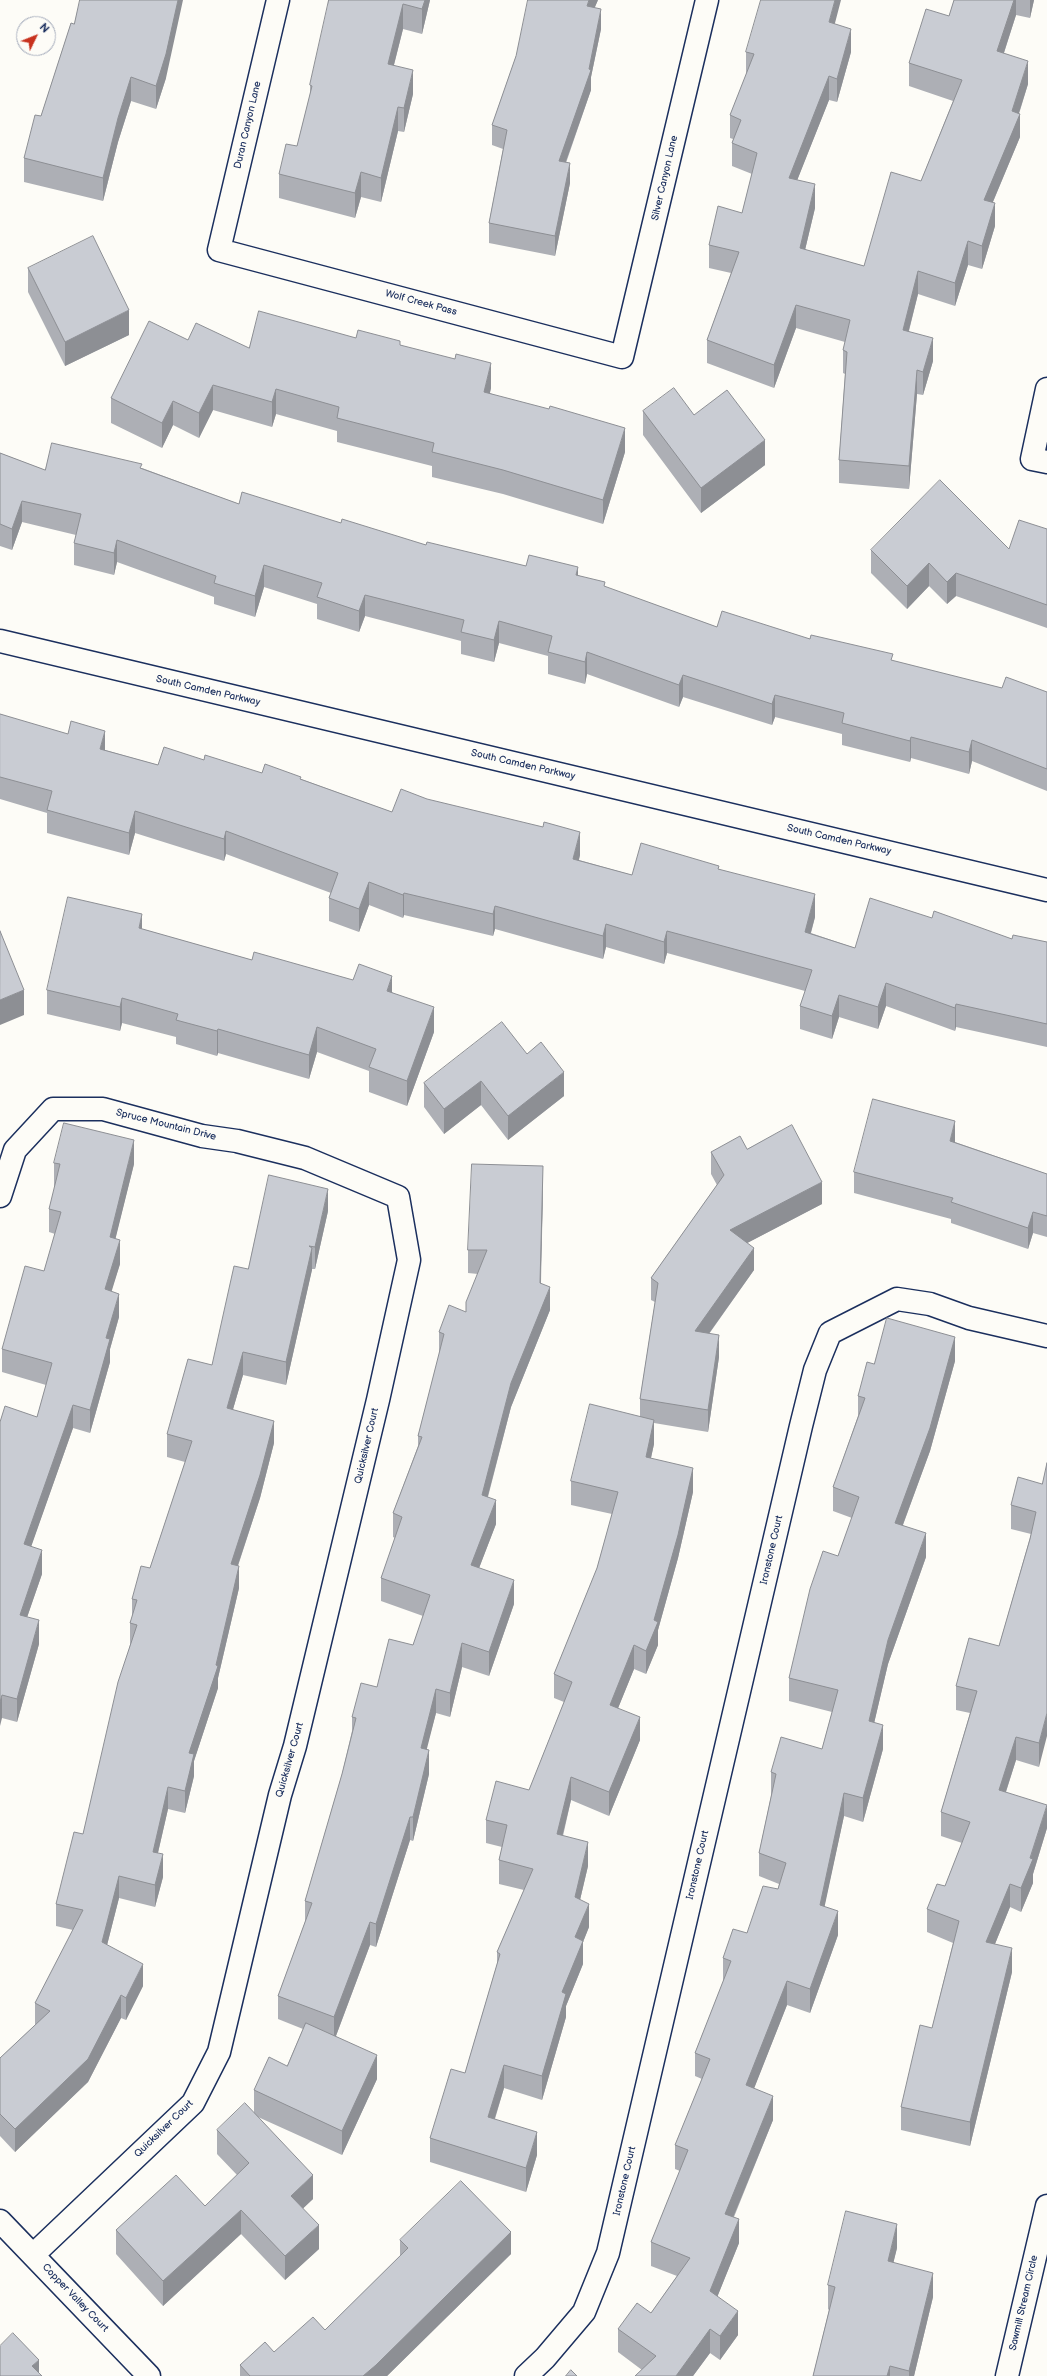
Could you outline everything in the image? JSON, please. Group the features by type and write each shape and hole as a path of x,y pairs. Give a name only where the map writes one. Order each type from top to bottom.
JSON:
{"street":[{"name":"Duran Canyon Lane","path":"219,250 278,0"},
{"name":"Silver Canyon Lane","path":"622,357 707,0"},
{"name":"Wolf Creek Pass","path":"219,250 622,357"},
{"path":"1047,389 1032,459 1047,462"},
{"name":"South Camden Parkway","path":"0,641 1047,890"},
{"name":"Spruce Mountain Drive","path":"0,1196 15,1150 53,1109 104,1109 202,1136 237,1141 305,1158 398,1197"},
{"name":"Quicksilver Court","path":"32,2255 193,2103 219,2052 280,1795 295,1746 375,1415 409,1260 398,1197"},
{"name":"Ironstone Court","path":"526,2376 545,2358 584,2312 608,2253 803,1419 815,1370 830,1333 896,1299 930,1304 969,1318 1047,1336"},
{"name":"Sawmill Stream Circle","path":"1007,2376 1047,2206"},
{"name":"Copper Valley Court","path":"0,2221 149,2376"}],"building":[{"path":"80,0 178,0 166,54 156,86 131,77 118,118 103,178 24,158 35,115 41,116 71,23 74,24"},
{"path":"329,0 425,0 422,9 403,4 388,64 413,70 404,108 398,107 381,178 361,172 355,193 279,174 286,144 297,146 312,86 310,85"},
{"path":"528,0 589,0 587,6 601,9 589,69 591,70 559,161 570,163 555,236 489,223 507,130 492,125 516,56"},
{"path":"761,0 835,0 829,22 851,29 837,79 829,76 789,178 815,184 800,248 864,266 891,172 921,181 962,80 909,63 926,9 949,16 954,0 1014,0 997,51 1028,61 1012,111 1020,114 984,200 995,203 982,246 968,241 955,283 918,271 903,330 933,338 923,372 917,370 909,466 839,460 847,352 843,350 850,320 796,305 774,365 707,340 739,252 709,245 718,206 742,213 757,153 732,143 741,120 730,115 754,54 746,52"},
{"path":"93,236 129,310 65,342 28,268"},
{"path":"259,311 356,338 358,330 400,341 400,345 455,359 456,354 491,363 484,392 549,409 550,406 625,428 603,500 503,470 432,452 434,443 337,418 339,407 276,389 272,402 213,385 199,413 173,401 162,423 111,398 149,321 188,340 196,323 249,348"},
{"path":"674,388 694,415 727,390 765,440 701,488 643,411"},
{"path":"52,443 142,464 140,468 239,504 242,492 341,523 342,519 426,545 427,542 526,566 529,555 578,567 576,575 605,582 604,586 717,627 722,611 810,639 811,635 893,654 891,660 1002,688 1006,677 1047,692 1047,769 972,740 969,752 911,737 910,741 842,723 844,713 775,695 772,704 683,675 679,685 587,652 585,662 548,652 552,636 499,621 494,640 461,632 464,620 365,595 359,611 317,597 322,583 264,565 255,596 214,583 216,576 117,540 114,553 74,543 81,514 22,501 12,529 0,524 0,453 45,470"},
{"path":"940,480 1009,549 1019,520 1047,529 1047,605 956,573 947,582 929,563 907,586 871,550"},
{"path":"0,714 68,734 71,721 105,731 100,749 158,765 164,747 204,760 205,755 262,773 265,764 301,777 300,779 392,812 401,789 427,799 543,827 544,822 580,832 573,859 632,875 641,843 719,866 718,869 815,894 805,932 855,948 870,898 932,918 934,911 1012,939 1013,935 1047,942 1047,1024 956,1004 955,1008 886,983 878,1007 839,995 832,1016 800,1006 812,970 667,931 664,942 606,924 603,936 495,906 493,914 404,893 403,895 369,882 359,909 329,898 338,873 226,831 224,839 135,811 129,833 47,810 52,791 0,777"},
{"path":"68,897 142,914 139,928 252,960 254,952 353,980 359,964 392,976 387,991 434,1007 407,1081 369,1067 376,1049 317,1027 309,1055 218,1029 217,1031 176,1020 178,1014 122,998 120,1007 47,990"},
{"path":"0,931 24,990 0,1000"},
{"path":"502,1022 527,1054 541,1042 564,1072 508,1116 481,1081 444,1109 424,1083"},
{"path":"873,1099 955,1121 950,1141 1047,1174 1047,1216 1033,1212 1028,1228 951,1202 953,1198 854,1172"},
{"path":"64,1123 134,1140 110,1237 120,1240 105,1289 119,1294 106,1338 110,1339 90,1410 73,1405 24,1544 42,1550 20,1615 39,1620 17,1699 2,1695 0,1702 0,1422 5,1406 37,1417 52,1363 2,1349 25,1266 44,1271 61,1212 49,1209 60,1164 54,1163"},
{"path":"792,1125 822,1182 730,1230 754,1248 695,1331 719,1335 708,1410 640,1399 658,1283 651,1278 724,1175 711,1152 740,1136 747,1149"},
{"path":"472,1164 543,1166 540,1283 550,1287 511,1383 482,1495 496,1500 471,1565 514,1580 489,1652 462,1643 450,1693 436,1689 421,1748 429,1750 413,1817 410,1817 376,1924 370,1922 334,2017 278,1996 312,1903 305,1901 342,1774 356,1718 352,1717 361,1683 377,1687 389,1639 413,1645 430,1595 381,1578 402,1517 393,1513 422,1437 418,1436 444,1334 439,1332 449,1305 466,1312 466,1302 487,1250 468,1250"},
{"path":"269,1175 328,1189 315,1247 309,1246 312,1248 286,1362 243,1352 227,1408 274,1421 260,1475 231,1564 239,1566 216,1665 218,1666 189,1753 194,1754 185,1791 168,1787 153,1852 163,1854 155,1885 119,1876 102,1942 143,1964 126,1998 121,1995 88,2059 15,2129 0,2114 0,2058 50,2011 35,2003 83,1910 56,1904 74,1832 83,1834 118,1682 137,1625 130,1623 137,1600 132,1599 141,1566 150,1568 192,1441 167,1434 188,1359 212,1365 234,1266 248,1269"},
{"path":"887,1318 955,1337 930,1428 895,1523 926,1533 888,1640 869,1721 883,1725 863,1798 844,1793 820,1905 838,1911 810,1989 787,1981 746,2085 773,2096 725,2214 739,2219 710,2291 738,2311 720,2336 710,2329 676,2376 635,2376 656,2356 618,2329 637,2303 651,2313 690,2258 651,2242 688,2150 675,2145 710,2059 695,2053 731,1961 723,1958 733,1929 747,1933 763,1886 778,1889 786,1863 759,1853 776,1774 771,1772 781,1737 822,1749 838,1690 789,1678 810,1589 823,1551 838,1556 859,1497 833,1487 865,1398 858,1396 867,1362 874,1364"},
{"path":"590,1404 654,1420 646,1457 693,1468 678,1535 654,1620 658,1622 646,1651 634,1645 610,1705 640,1717 609,1792 571,1777 557,1834 588,1842 575,1897 589,1904 575,1937 583,1941 562,1992 566,1994 542,2076 504,2065 488,2117 537,2132 526,2168 430,2138 451,2069 465,2073 500,1954 497,1952 533,1869 499,1860 507,1825 486,1820 496,1781 529,1790 572,1682 554,1674 597,1568 618,1492 571,1481"},
{"path":"1047,1463 1047,1713 1039,1743 1016,1737 999,1790 1047,1805 1030,1858 1033,1859 1021,1888 1010,1884 986,1942 1012,1948 970,2122 901,2107 920,2025 932,2028 959,1921 927,1909 937,1884 945,1886 970,1822 941,1812 977,1691 956,1686 969,1638 999,1646 1030,1539 1036,1512 1011,1505 1018,1477 1042,1484"},
{"path":"306,2023 377,2055 342,2131 254,2090 269,2057 287,2066"},
{"path":"245,2103 313,2175 291,2196 319,2225 285,2256 241,2210 163,2281 116,2230 176,2175 205,2206 249,2163 217,2130"},
{"path":"461,2181 511,2232 363,2376 250,2376 240,2365 265,2342 274,2352 313,2317 325,2330 408,2248 400,2240"},
{"path":"846,2211 897,2224 888,2261 933,2273 909,2371 890,2366 887,2376 813,2376 835,2287 828,2285"},
{"path":"13,2333 39,2360 32,2366 42,2376 0,2376 0,2346"},
{"path":"571,2370 577,2376 566,2376"}]}
